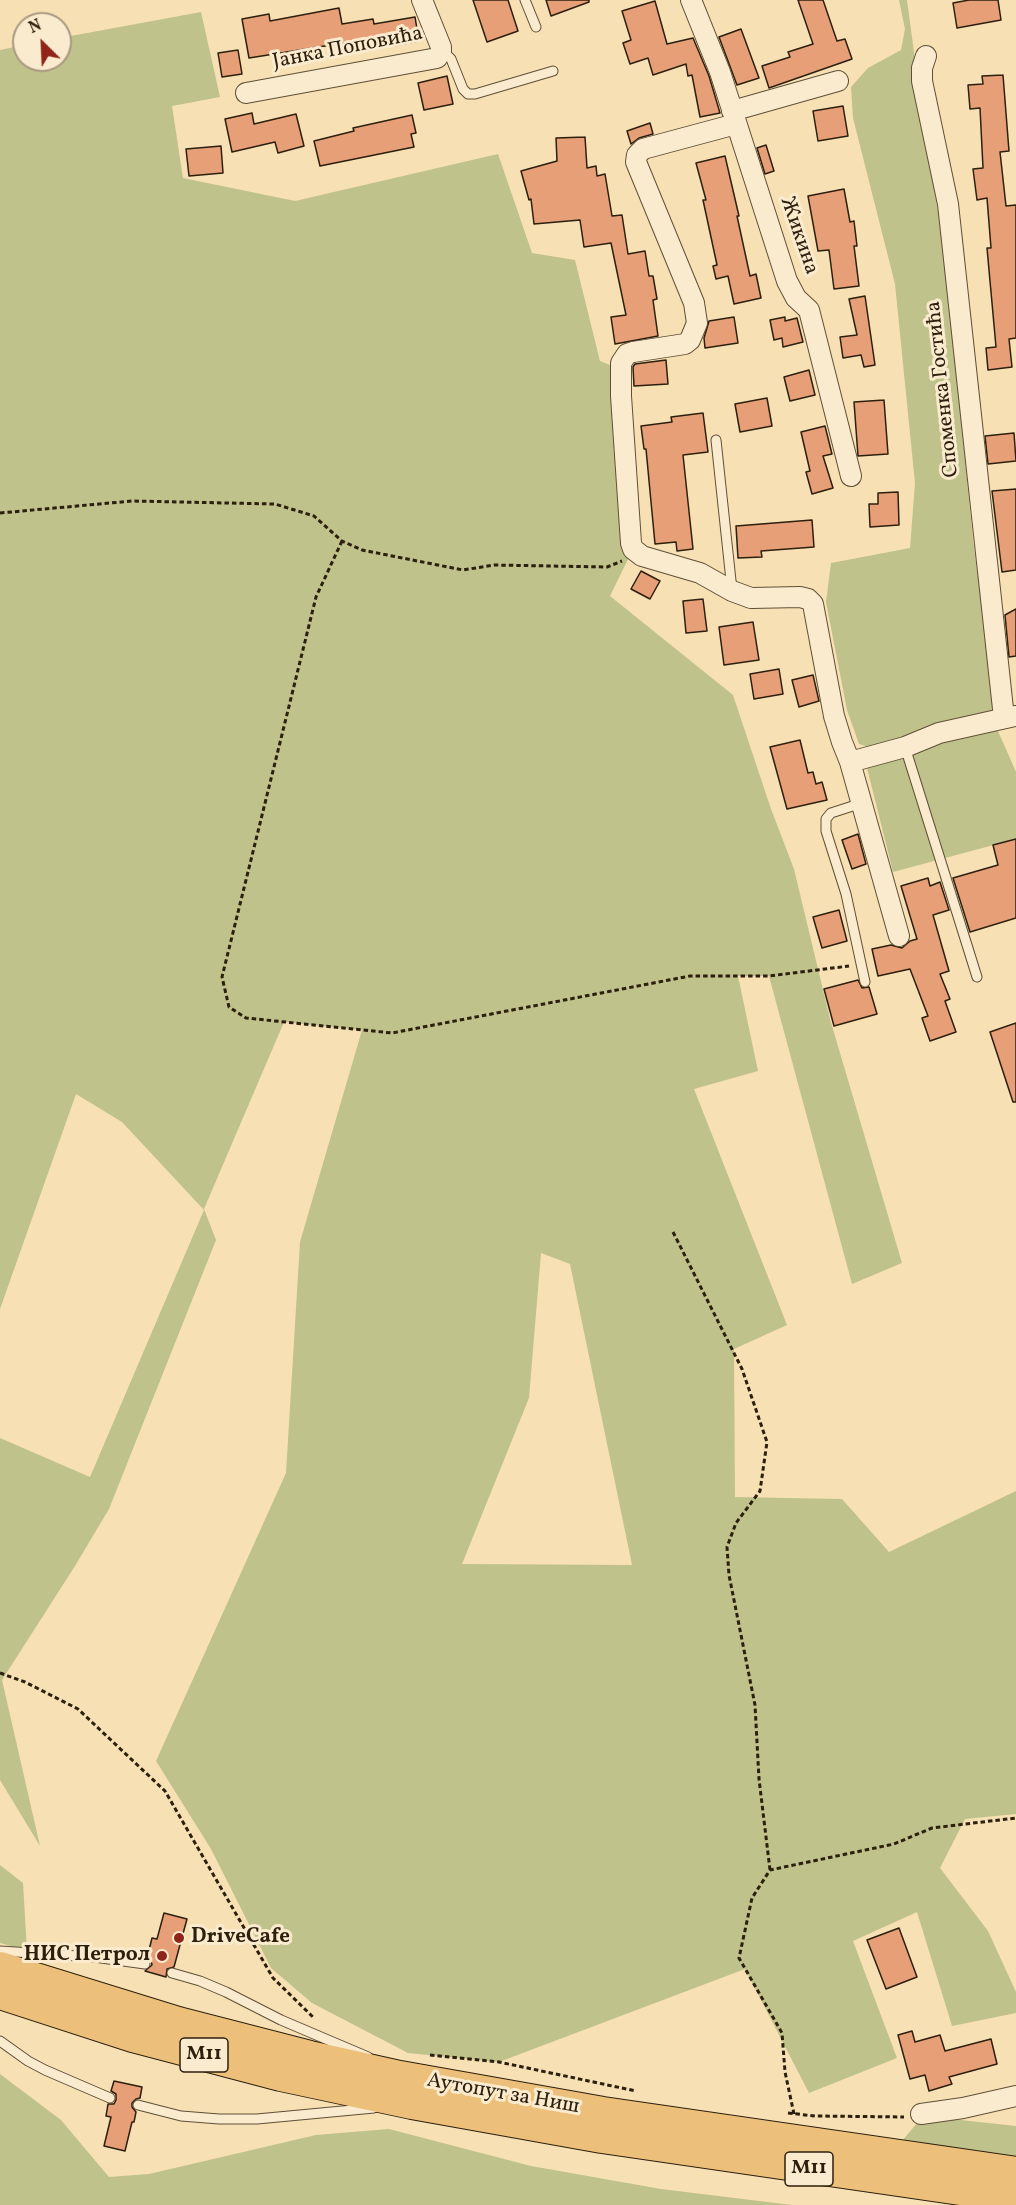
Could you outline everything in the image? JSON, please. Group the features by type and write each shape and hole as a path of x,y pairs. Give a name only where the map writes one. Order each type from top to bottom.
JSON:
{"highway":[{"name":"Аутопут за Ниш","path":"0,1968 42,1983 178,2023 310,2057 410,2078 603,2113 1016,2173"},
{"name":"Аутопут за Ниш","path":"0,1993 133,2036 281,2075 410,2078 614,2139 1016,2197"}],"street":[{"path":"422,0 440,44"},
{"name":"Жикина","path":"691,0 704,29 787,281 796,298 809,310 851,476"},
{"name":"Јанка Поповића","path":"246,93 432,60 437,58 440,44"},
{"name":"Споменка Гостића","path":"926,56 922,68 922,81 948,204 1010,717"},
{"path":"838,81 643,149 637,155 636,162 694,303 697,323 690,340 685,344 627,354 621,363 621,396 633,549 654,561 700,573 732,591 755,599 805,598 813,604 834,716 850,762 899,936"},
{"path":"850,762 905,747 939,733 1010,717"},
{"path":"921,2114 963,2108 1016,2096"}],"lane":[{"path":"525,0 536,27"},
{"path":"440,44 451,59 468,94 476,94 553,71"},
{"path":"716,440 732,591"},
{"path":"905,747 977,977"},
{"path":"862,803 831,813 826,819 826,831 846,894 864,982"},
{"path":"0,1951 94,1957 145,1965"},
{"path":"172,1973 200,1981 281,2020 361,2053 410,2078"},
{"path":"0,2041 45,2070 110,2098"},
{"path":"138,2105 181,2116 228,2119 314,2115 410,2078"}],"path":[{"path":"0,513 132,501 275,504 314,516 342,541 362,550 463,570 494,565 607,567 621,562 633,549"},
{"path":"342,541 316,597 222,977 229,1007 246,1018 392,1033 690,976 769,976 861,965"},
{"path":"673,1232 742,1369 767,1442 760,1491 736,1523 727,1547 729,1575 754,1705 759,1779 770,1870 752,1898 739,1958 782,2033 785,2072 794,2114"},
{"path":"0,1673 25,1682 78,1709 165,1791 273,1978 312,2017 322,2023"},
{"path":"770,1870 894,1844 932,1828 1016,1818"},
{"path":"410,2078 499,2062 636,2091"},
{"path":"783,2112 815,2116 900,2117 921,2114"}],"green space":[{"path":"899,0 907,0 924,127 944,247 973,540 998,731 1016,772 1016,839 893,872 864,756 875,749 859,744 847,710 826,602 831,563 910,548 915,483 895,284 853,118 851,87 868,68 901,50 905,29"},
{"path":"201,12 220,97 172,106 183,178 295,201 498,154 532,253 575,260 600,361 620,369 633,549 610,596 733,695 771,809 794,869 830,1019 902,1263 852,1284 769,976 738,976 758,1071 694,1089 787,1325 734,1349 735,1497 842,1499 889,1552 1016,1491 1016,1814 965,1819 940,1868 988,1931 1016,1992 1016,2013 952,2026 917,1912 853,1941 897,2058 809,2093 745,1969 499,2062 408,2053 312,2003 271,1968 211,1849 156,1761 286,1473 300,1242 362,1030 284,1022 204,1209 216,1240 109,1509 2,1680 40,1846 0,1780 0,1438 90,1477 204,1210 122,1122 76,1094 0,1309 0,50 12,48 12,72 72,72 72,36","holes":["541,1253 570,1264 632,1565 462,1564 529,1398"]},
{"path":"0,1865 23,1883 27,1951 0,1943"},
{"path":"0,2074 61,2120 109,2177 149,2174 316,2135 389,2129 531,2166 661,2189 792,2205 0,2205"},
{"path":"923,2116 1016,2126 1016,2157 901,2142"}],"building":[{"path":"473,0 508,0 518,31 487,42"},
{"path":"546,0 589,0 589,2 551,16"},
{"path":"798,0 823,0 837,41 845,39 852,59 769,88 762,66 790,57 788,52 813,44"},
{"path":"969,0 998,0 1001,20 957,28 953,3"},
{"path":"655,1 667,44 693,38 709,76 720,113 700,117 692,75 688,76 686,64 653,75 648,58 630,64 623,43 631,40 622,11"},
{"path":"339,8 342,24 373,19 374,24 415,17 419,41 394,46 393,41 351,49 350,42 249,58 242,19 269,14 270,21"},
{"path":"741,29 759,78 737,85 719,37"},
{"path":"238,50 242,74 222,77 218,53"},
{"path":"1003,75 1009,151 1000,152 1006,206 1016,205 1016,338 1009,339 1012,367 988,370 986,348 996,347 987,248 991,248 987,198 977,200 973,169 983,168 980,108 970,109 968,85 983,84 982,76"},
{"path":"447,76 453,104 424,110 418,83"},
{"path":"843,106 848,136 818,141 813,111"},
{"path":"252,113 254,124 296,114 304,146 278,153 275,142 232,152 225,119"},
{"path":"412,115 416,133 411,134 414,147 320,166 314,141 354,131 353,128"},
{"path":"650,123 653,134 639,138 631,144 627,131"},
{"path":"585,137 587,168 596,166 597,176 605,174 612,216 622,215 628,254 645,251 649,276 653,276 657,299 653,300 658,336 615,344 611,317 626,315 611,243 584,247 580,220 534,224 531,199 529,200 521,171 557,161 556,138"},
{"path":"766,145 774,171 765,174 757,148"},
{"path":"221,146 223,173 189,176 186,149"},
{"path":"725,156 750,276 756,274 761,298 734,304 728,276 716,279 713,266 717,265 703,200 706,200 696,163"},
{"path":"844,189 850,222 854,221 857,246 854,246 859,286 834,289 829,250 818,251 808,196"},
{"path":"865,296 875,365 864,367 861,355 843,358 840,337 857,335 849,299"},
{"path":"734,317 738,343 705,348 704,338 709,321"},
{"path":"785,317 785,321 797,318 803,342 783,347 782,338 774,340 770,320"},
{"path":"666,360 668,384 634,386 633,367 635,364"},
{"path":"809,370 815,395 790,401 784,377"},
{"path":"767,398 772,426 740,432 735,404"},
{"path":"884,400 888,454 858,456 854,402"},
{"path":"703,413 708,452 683,455 693,549 677,551 676,542 655,544 646,449 644,449 641,426 672,422 671,417"},
{"path":"825,426 832,454 823,456 833,488 812,494 806,472 810,471 801,432"},
{"path":"1014,433 1016,461 988,464 985,436"},
{"path":"1016,489 1016,570 1002,572 992,491"},
{"path":"898,492 899,525 870,527 869,504 878,504 878,493"},
{"path":"812,520 814,547 761,551 762,557 738,558 736,526"},
{"path":"641,571 660,581 650,599 631,589"},
{"path":"703,599 707,631 686,633 683,601"},
{"path":"1016,609 1016,656 1009,657 1005,615"},
{"path":"753,622 759,660 724,665 719,627"},
{"path":"779,669 783,694 754,699 750,674"},
{"path":"813,675 819,701 799,707 792,680"},
{"path":"800,740 808,773 813,772 816,784 822,782 827,800 787,809 770,747"},
{"path":"858,834 866,864 852,869 842,840"},
{"path":"1016,839 1016,918 970,932 953,878 998,865 993,845"},
{"path":"928,878 930,886 940,882 949,910 933,915 949,971 940,974 950,999 945,1001 956,1032 930,1041 922,1018 928,1016 910,969 878,976 872,949 891,945 902,948 910,941 917,939 901,886"},
{"path":"839,910 847,941 822,948 813,917"},
{"path":"858,980 862,988 869,987 877,1014 834,1026 824,989"},
{"path":"1016,1023 1016,1102 1013,1102 990,1032"},
{"path":"164,1913 187,1919 174,1967 167,1969 166,1977 145,1971 152,1965 147,1958 152,1938 157,1939"},
{"path":"899,1928 917,1977 886,1989 867,1940"},
{"path":"912,2031 915,2042 940,2035 945,2051 991,2039 997,2064 949,2077 952,2084 929,2091 925,2075 910,2079 898,2035"},
{"path":"114,2081 142,2087 140,2098 132,2103 136,2112 125,2151 104,2146 111,2117 106,2116 108,2104 114,2104 116,2100 116,2094 111,2091"}],"place":[{"name":"DriveCafe","path":"179,1938"},
{"name":"НИС Петрол","path":"162,1956"}]}
